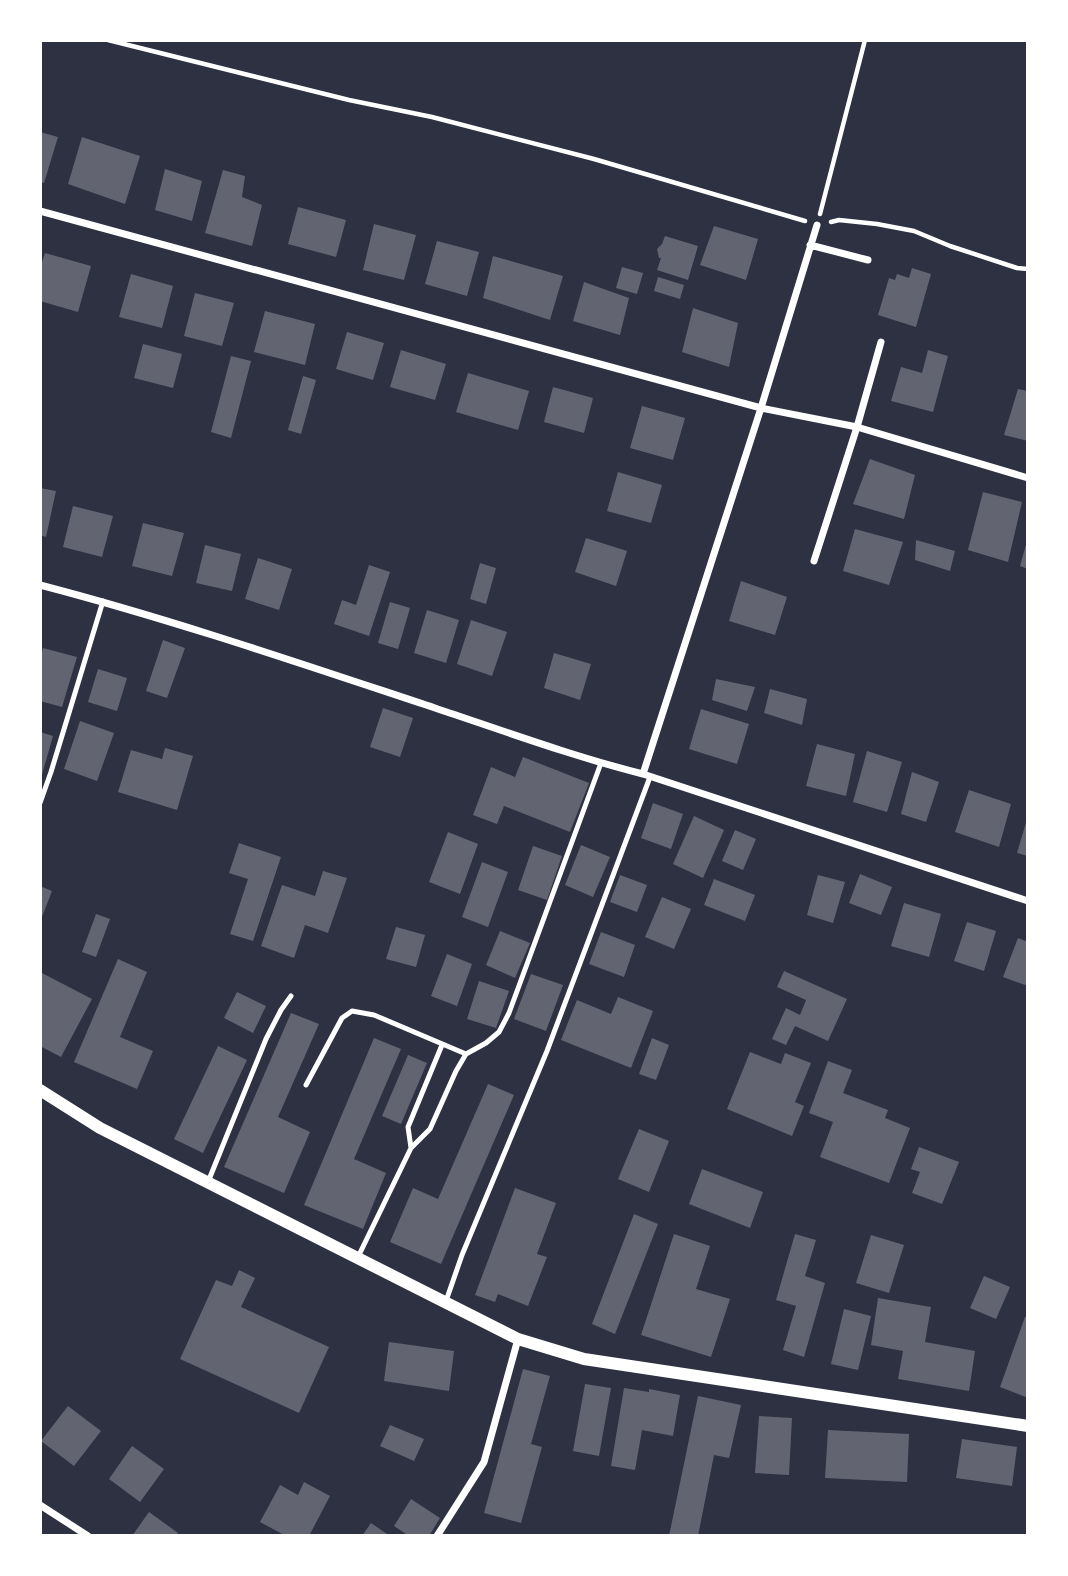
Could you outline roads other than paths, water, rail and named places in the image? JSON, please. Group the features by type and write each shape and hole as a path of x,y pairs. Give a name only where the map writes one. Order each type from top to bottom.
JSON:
{"street":[{"path":"40,211 761,408 857,427 1028,478"},
{"path":"646,775 817,225"},
{"path":"810,245 868,260"},
{"path":"814,561 881,342"},
{"path":"40,585 103,601 360,683 1028,901"},
{"path":"40,1090 100,1128 518,1339 584,1359 1028,1426"},
{"path":"437,1536 484,1462 518,1339"},
{"path":"40,1505 88,1536"}],"lane":[{"path":"40,803 103,601"},
{"path":"358,1257 411,1147 430,1129 466,1054 499,1032 509,1013 601,763"},
{"path":"446,1301 462,1255 547,1051 646,775"},
{"path":"208,1182 266,1040 291,996"},
{"path":"306,1085 342,1018 352,1011 374,1015 466,1054"},
{"path":"411,1147 408,1127 442,1045"}]}
